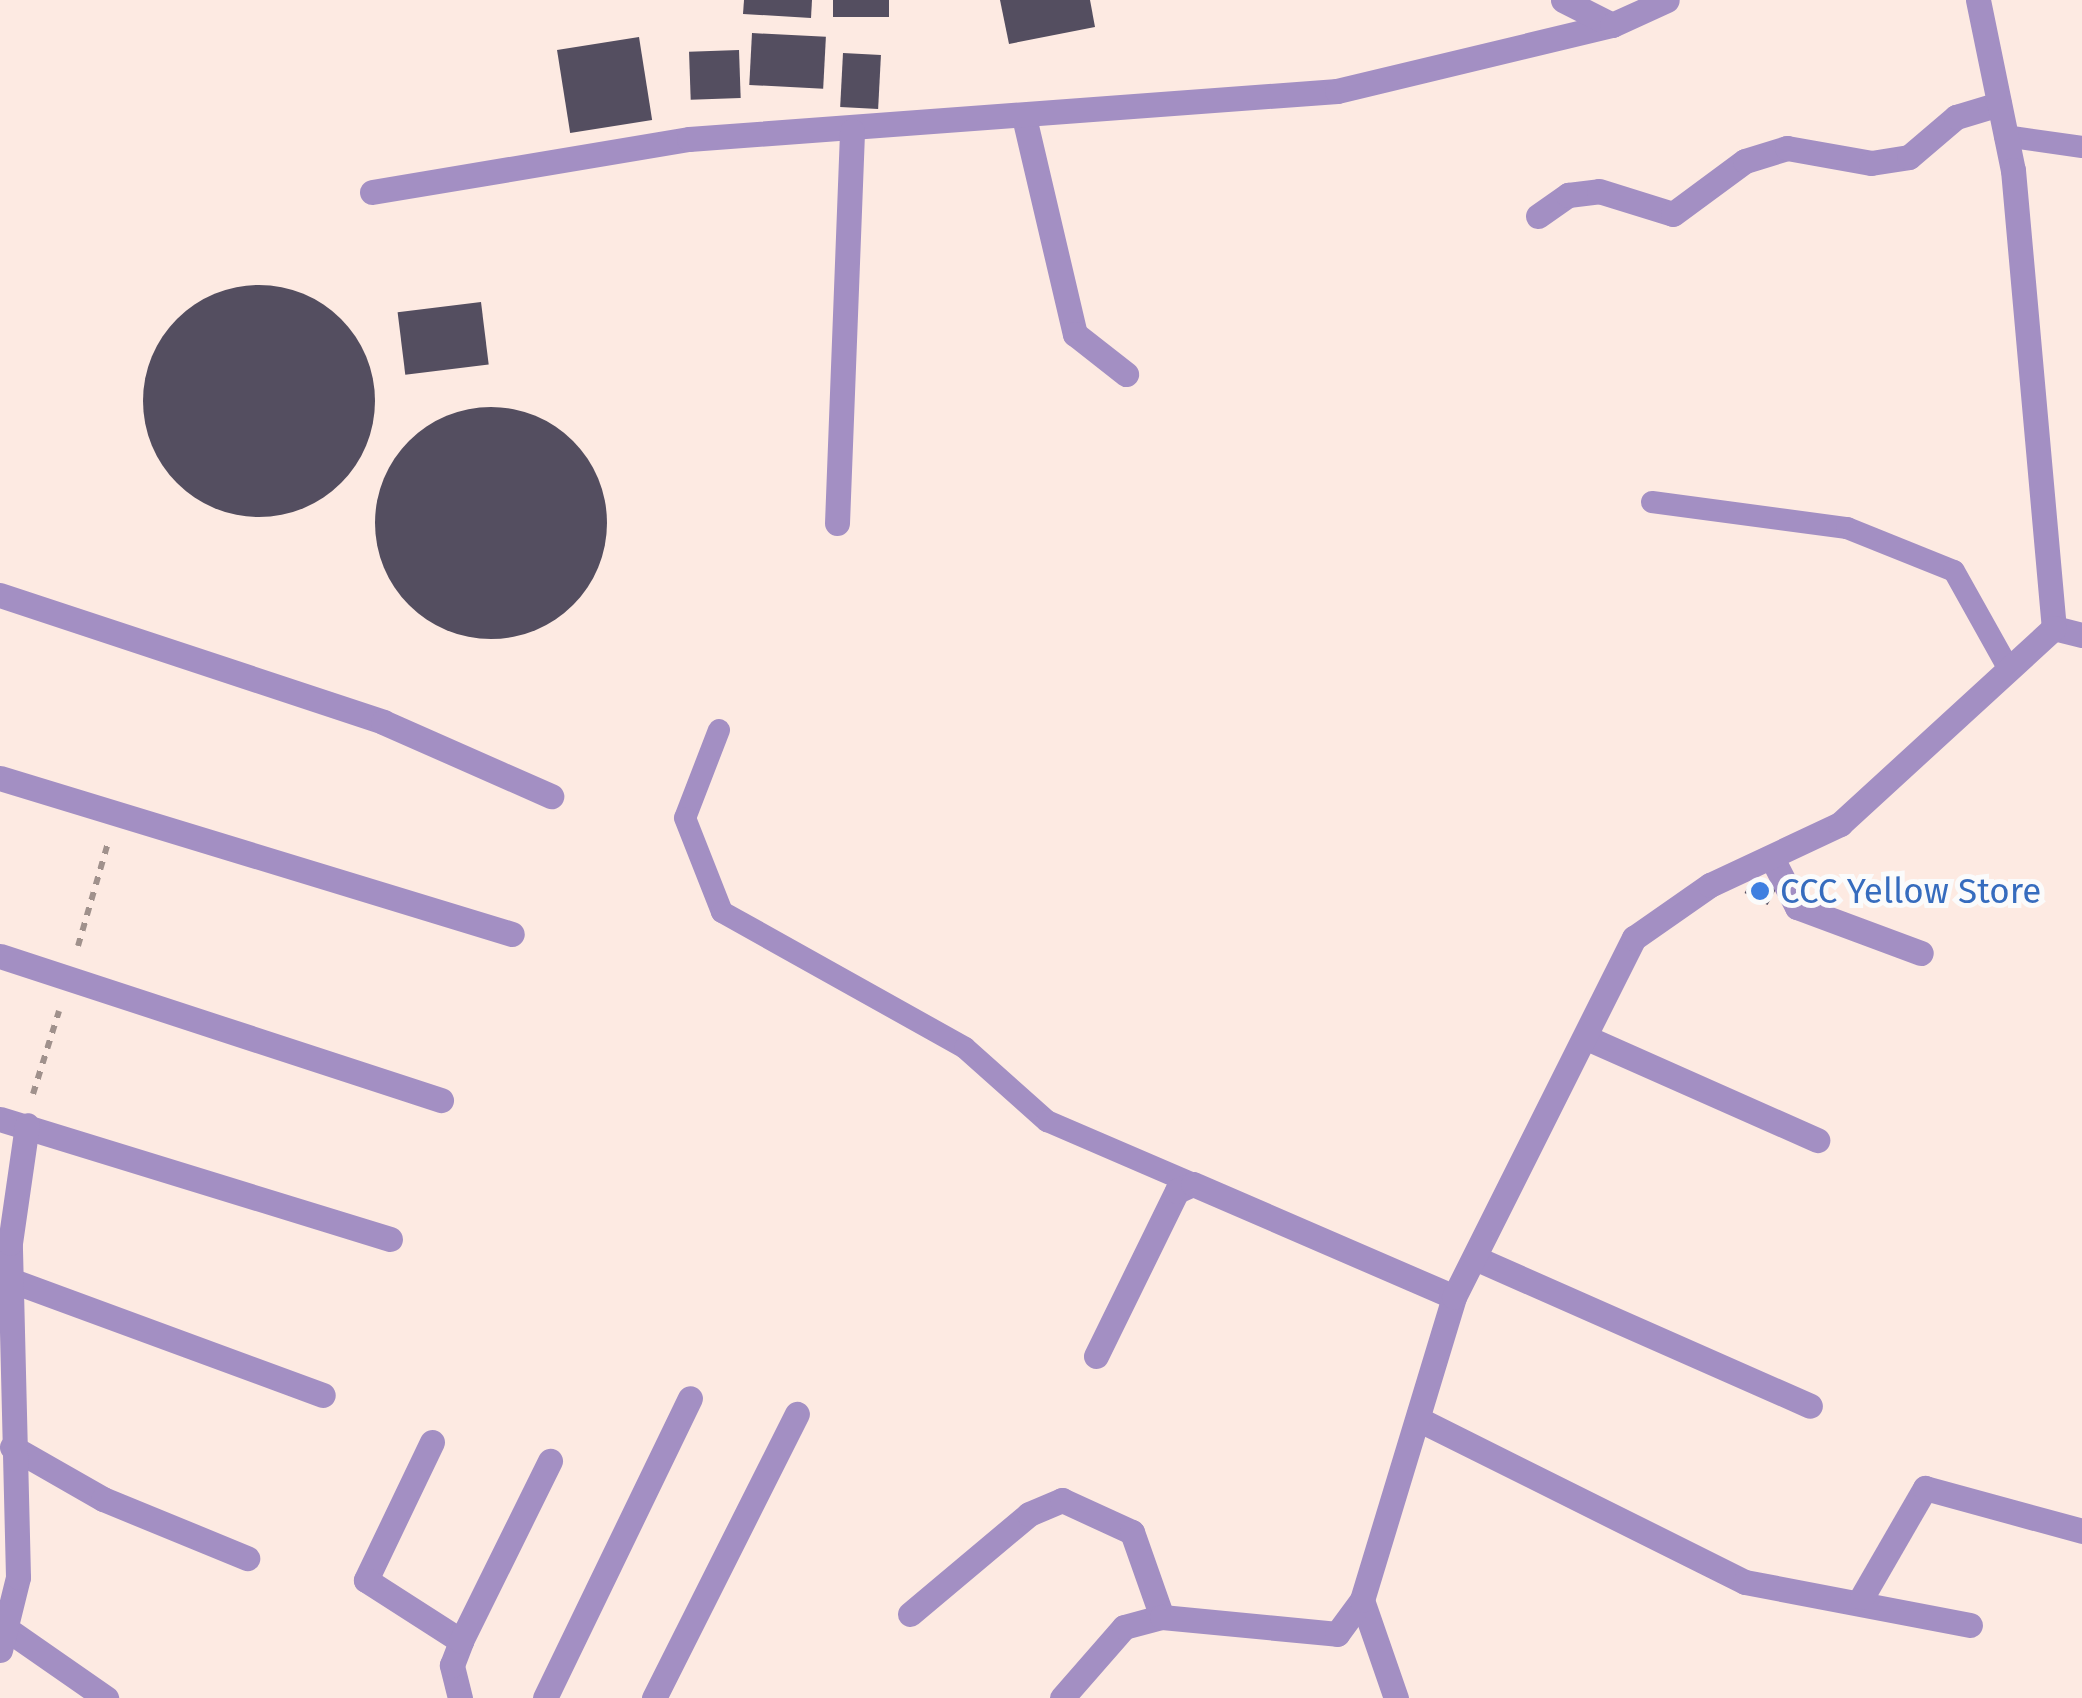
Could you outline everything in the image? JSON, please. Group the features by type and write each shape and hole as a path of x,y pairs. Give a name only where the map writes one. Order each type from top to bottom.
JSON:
{"street":[{"path":"1563,0 1612,24"},
{"path":"372,192 617,148 1337,92 1612,24 1667,0"},
{"path":"1978,0 2005,136 2054,628"},
{"path":"1538,216 1568,195 1600,190 1673,214 1744,162 1787,148 1872,163 1909,158 1956,116 1998,104"},
{"path":"1024,117 1076,334 1126,374"},
{"path":"837,523 852,131"},
{"path":"0,595 383,722 551,796"},
{"path":"2054,628 2082,635"},
{"path":"1062,1698 1124,1628 1162,1616 1337,1634 1362,1600 1422,1421 1454,1297 1634,938 1710,885 1773,860 1840,824 2007,666 2054,628"},
{"path":"0,778 512,934"},
{"path":"1773,860 1797,907 1920,954"},
{"path":"0,956 441,1100"},
{"path":"1587,1038 1817,1140"},
{"path":"0,1118 390,1239"},
{"path":"27,1125 12,1282 6,1641 106,1698"},
{"path":"1096,1356 1178,1191 1193,1184 1454,1297"},
{"path":"1475,1258 1810,1406"},
{"path":"12,1282 323,1395"},
{"path":"545,1698 690,1398"},
{"path":"654,1698 797,1414"},
{"path":"1422,1421 1745,1582 1862,1598 1970,1626"},
{"path":"432,1442 366,1580 461,1641"},
{"path":"12,1447 104,1500 247,1558"},
{"path":"460,1698 452,1665 461,1641 550,1461"},
{"path":"1862,1598 1925,1488 2082,1531"},
{"path":"910,1614 1029,1514 1062,1500 1132,1532 1162,1616"},
{"path":"1362,1600 1396,1698"}],"lane":[{"path":"2005,136 2082,147"},
{"path":"1652,502 1848,528 1954,571 2007,666"},
{"path":"719,730 685,818 722,912 966,1048 1047,1121 1193,1184"}],"building":[{"path":"744,0 812,0 811,18 743,14"},
{"path":"833,0 889,0 889,17 833,17"},
{"path":"1000,0 1090,0 1095,27 1009,44"},
{"path":"752,33 826,37 823,89 749,85"},
{"path":"639,37 652,120 570,133 557,50"},
{"path":"739,50 741,98 691,100 689,52"},
{"path":"843,53 881,55 878,109 840,107"},
{"path":"259,285 303,294 341,319 366,357 375,401 366,445 341,483 303,508 259,517 215,508 177,483 152,445 143,401 152,357 177,319 215,294"},
{"path":"481,302 489,365 405,375 398,312"},
{"path":"491,407 535,416 573,441 598,479 607,523 598,567 573,605 535,630 491,639 447,630 409,605 384,567 375,523 384,479 409,441 447,416"},
{"name":"CCC Yellow Store","path":"1753,877 1776,889 1768,905 1745,893"}],"place":[{"name":"CCC Yellow Store","path":"1760,891"}]}
